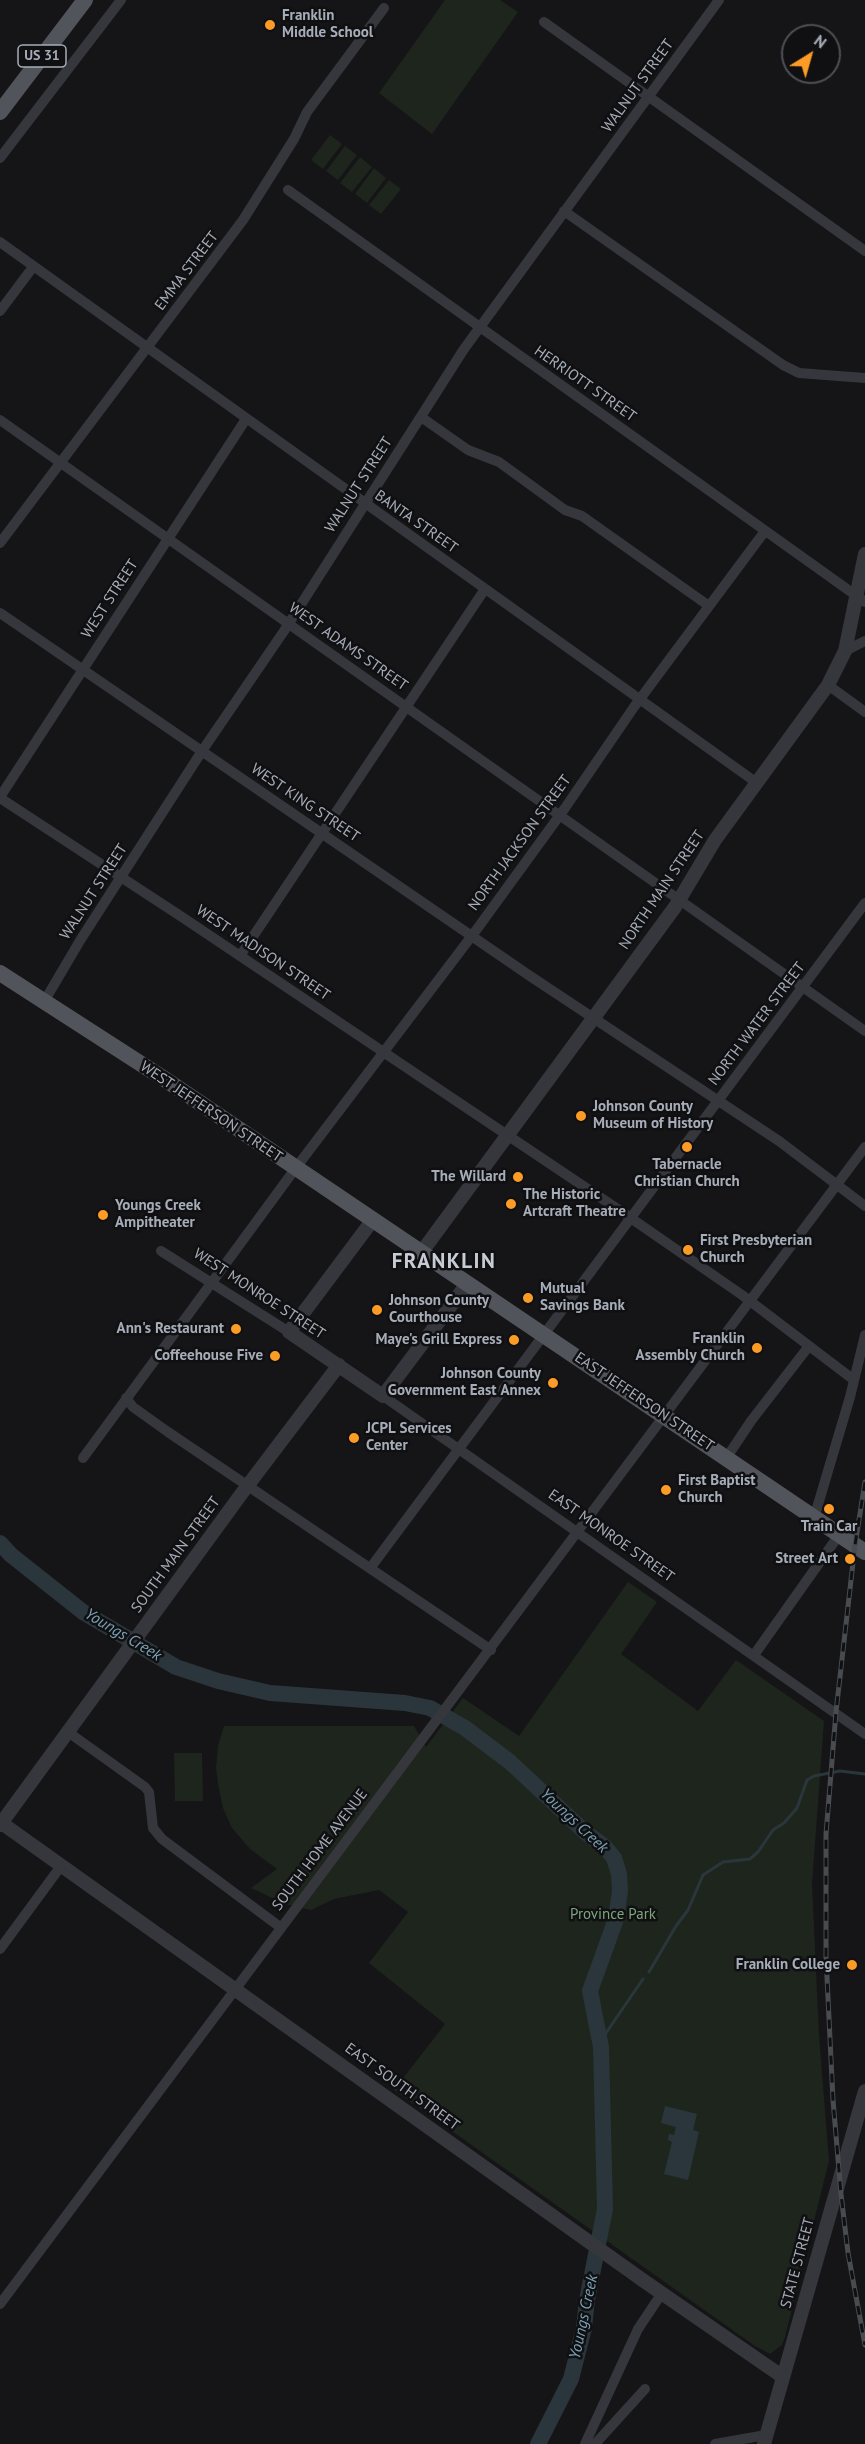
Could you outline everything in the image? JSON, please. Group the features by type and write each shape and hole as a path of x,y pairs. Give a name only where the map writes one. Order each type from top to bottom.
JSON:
{"main road":[{"name":"US 31","path":"0,112 85,0"},
{"name":"WEST JEFFERSON STREET","path":"0,972 421,1253"},
{"name":"EAST JEFFERSON STREET","path":"421,1253 865,1552"}],"street":[{"path":"0,159 121,0"},
{"name":"WALNUT STREET","path":"45,1000 202,751 289,623 364,503 480,327 719,0"},
{"name":"EMMA STREET","path":"0,543 243,220 294,139 307,112 384,8"},
{"path":"544,22 865,251"},
{"name":"HERRIOTT STREET","path":"288,190 861,599"},
{"path":"564,211 783,365 799,373 865,378"},
{"name":"BANTA STREET","path":"0,242 757,783"},
{"path":"0,311 33,267"},
{"path":"421,417 468,450 499,462 565,510 582,516 709,606"},
{"name":"WEST STREET","path":"0,797 246,419"},
{"name":"WEST ADAMS STREET","path":"0,420 865,1031"},
{"name":"NORTH JACKSON STREET","path":"83,1458 560,815 640,700 765,531"},
{"name":"NORTH MAIN STREET","path":"421,1253 594,1018 679,899 709,849 828,685 845,651 861,599 865,554"},
{"path":"240,956 485,589"},
{"name":"WEST KING STREET","path":"0,613 471,935 718,1100 865,1206"},
{"path":"845,651 865,641"},
{"path":"828,685 865,712"},
{"name":"WEST MADISON STREET","path":"0,797 632,1218 751,1302 854,1380"},
{"name":"NORTH WATER STREET","path":"371,1567 865,903"},
{"name":"SOUTH HOME AVENUE","path":"0,2304 865,1147"},
{"path":"289,1332 372,1221"},
{"name":"WEST MONROE STREET","path":"162,1251 339,1365"},
{"path":"383,1396 467,1284"},
{"path":"814,1518 865,1335"},
{"path":"727,1457 752,1420 809,1346"},
{"name":"EAST MONROE STREET","path":"339,1365 865,1734"},
{"name":"SOUTH MAIN STREET","path":"1,1823 248,1485 339,1365"},
{"path":"126,1398 133,1407 491,1650"},
{"path":"754,1655 839,1534"},
{"path":"68,1732 145,1787 148,1792 153,1828 162,1839 280,1927"},
{"name":"EAST SOUTH STREET","path":"1,1823 236,1988 644,2281 783,2377"},
{"path":"0,1949 61,1866"},
{"name":"STATE STREET","path":"765,2440 865,2091"},
{"path":"585,2444 638,2328 662,2293"},
{"path":"595,2444 645,2389"},
{"path":"721,2443 765,2440"}],"green space":[{"path":"445,0 500,0 518,12 432,134 379,93"},
{"path":"330,135 342,144 323,169 311,160"},
{"path":"345,146 357,155 338,180 326,171"},
{"path":"360,157 372,167 352,192 340,183"},
{"path":"374,168 386,178 367,203 355,194"},
{"path":"389,180 401,189 381,214 369,205"},
{"name":"Province Park","path":"628,1582 657,1602 621,1654 698,1711 736,1660 824,1721 812,1884 819,2035 829,2161 785,2337 782,2345 770,2354 755,2346 394,2090 445,2024 369,1963 408,1912 379,1890 334,1899 311,1910 285,1904 251,1888 277,1869 250,1849 232,1828 223,1808 218,1784 216,1768 218,1746 224,1726 414,1726 426,1747 463,1698 519,1736"},
{"path":"174,1753 202,1753 203,1801 175,1801"}],"shaded area":[{"path":"665,2106 697,2114 693,2130 699,2132 688,2180 664,2174 672,2142 668,2140 669,2134 674,2135 676,2127 661,2123"}],"waterway":[{"name":"Youngs Creek","path":"0,1543 11,1555 83,1612 176,1667 218,1681 270,1693 405,1703 430,1708 465,1728 510,1762 585,1832 605,1847 614,1858 619,1874 620,1891 616,1919 590,1991 601,2047 605,2209 587,2300 584,2328 571,2379 538,2444"},
{"path":"649,1972 688,1910 703,1875 723,1862 750,1859 758,1852 773,1830 784,1823 797,1808 807,1780 814,1776 840,1771 865,1774"},
{"path":"601,2047 606,2033 643,1979"}],"railway":[{"path":"865,1482 855,1545 836,1712 826,1834 826,1957 833,2100 848,2253 865,2345"}],"place":[{"name":"Franklin Middle School","path":"270,25"},
{"name":"Johnson County Museum of History","path":"581,1116"},
{"name":"Tabernacle Christian Church","path":"687,1147"},
{"name":"The Willard","path":"518,1177"},
{"name":"The Historic Artcraft Theatre","path":"511,1204"},
{"name":"Youngs Creek Ampitheater","path":"103,1215"},
{"name":"First Presbyterian Church","path":"688,1250"},
{"name":"Mutual Savings Bank","path":"528,1298"},
{"name":"Johnson County Courthouse","path":"377,1310"},
{"name":"Ann's Restaurant","path":"236,1329"},
{"name":"Maye's Grill Express","path":"514,1340"},
{"name":"Franklin Assembly Church","path":"757,1348"},
{"name":"Coffeehouse Five","path":"275,1356"},
{"name":"Johnson County Government East Annex","path":"553,1383"},
{"name":"JCPL Services Center","path":"354,1438"},
{"name":"First Baptist Church","path":"666,1490"},
{"name":"Train Car","path":"829,1509"},
{"name":"Street Art","path":"850,1559"},
{"name":"Franklin College","path":"852,1965"}],"district":[{"name":"FRANKLIN","path":"444,1262"}]}
